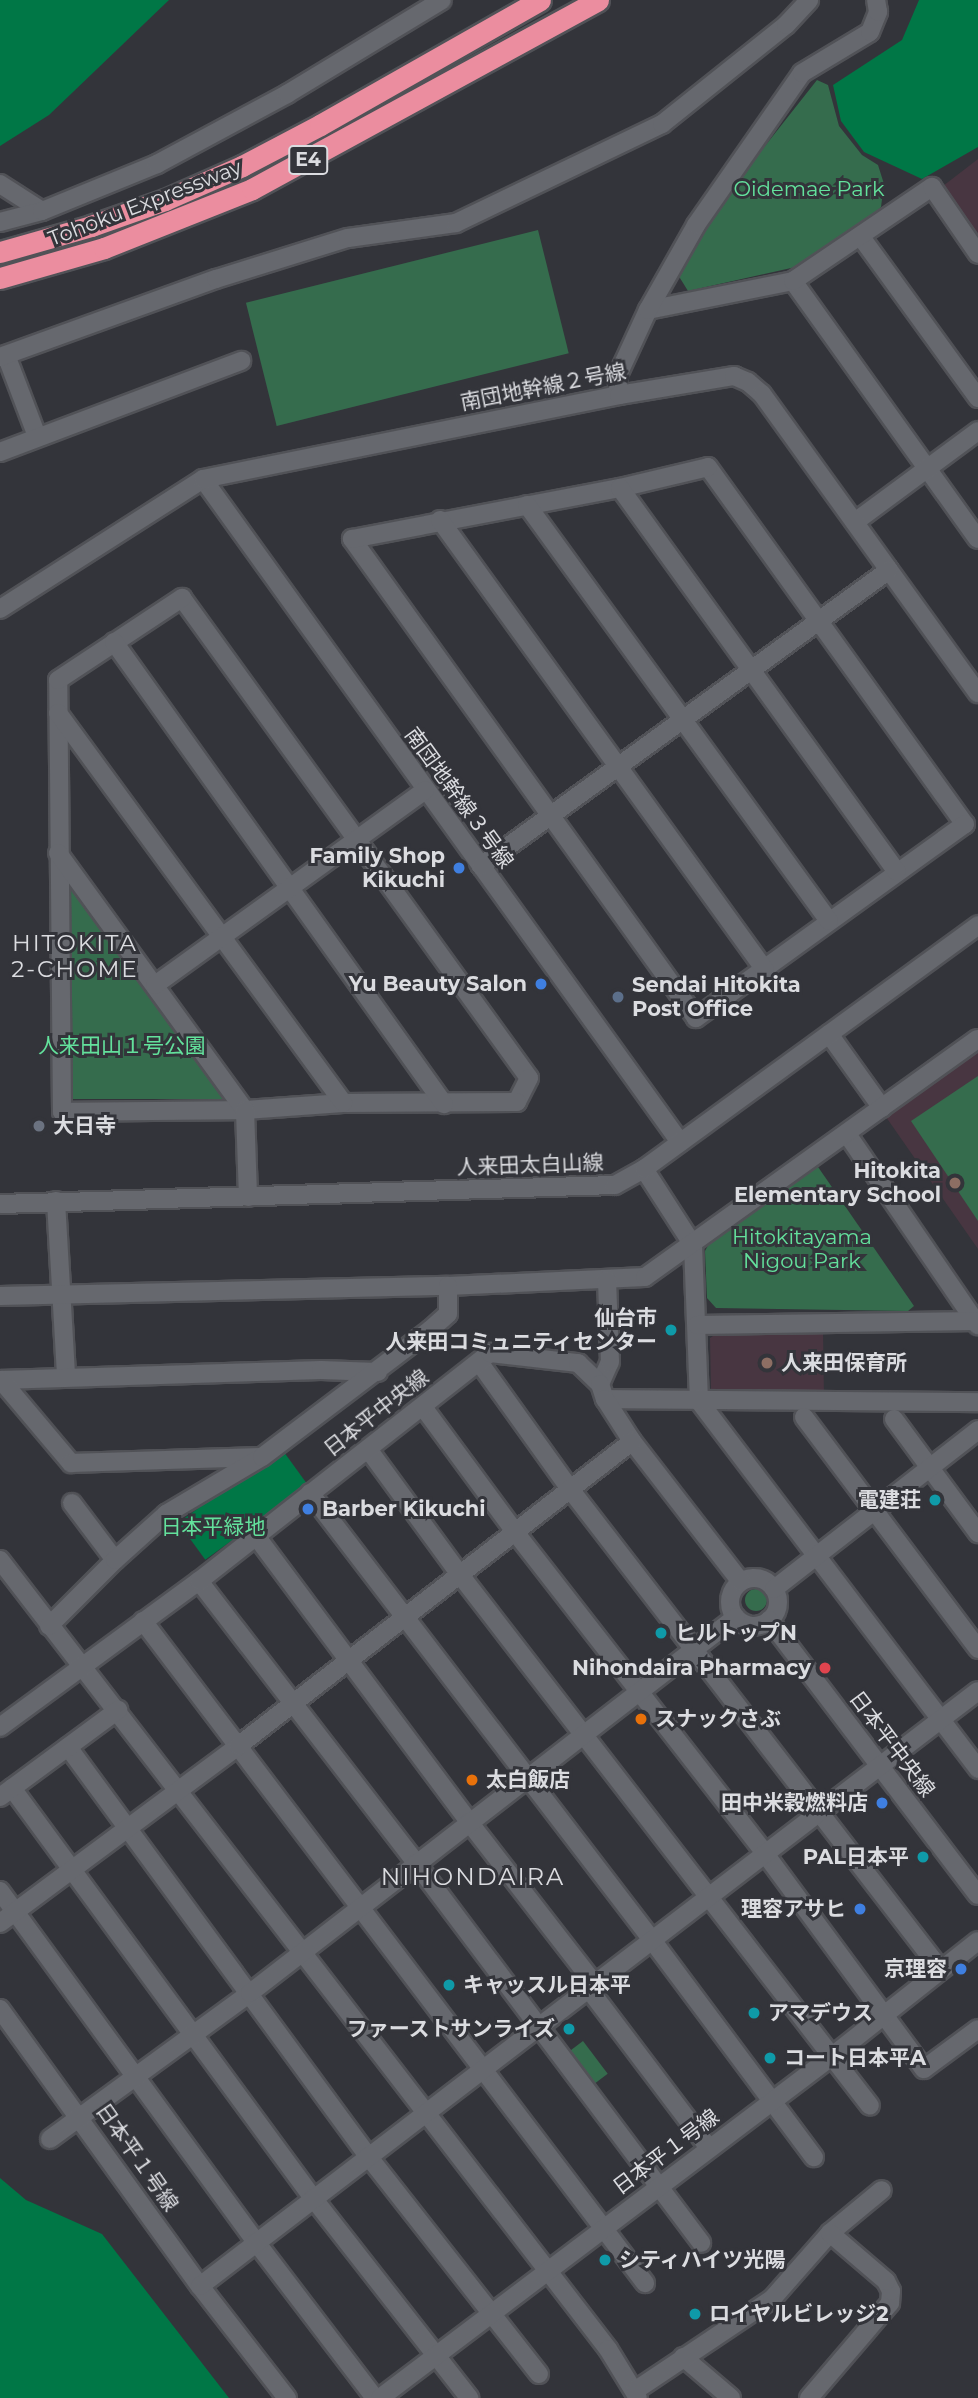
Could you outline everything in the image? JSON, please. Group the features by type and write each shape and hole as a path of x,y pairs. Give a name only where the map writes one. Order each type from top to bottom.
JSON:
{"highway":[{"name":"Tohoku Expressway","path":"0,252 91,226 165,200 242,166 320,125 540,0"},
{"name":"Tohoku Expressway","path":"0,278 104,248 253,189 598,0"}],"street":[{"path":"0,222 42,211 157,164 287,94 442,0"},
{"path":"37,436 3,356 216,279 348,237 456,223 662,124 786,25 809,0"},
{"path":"619,395 617,377 648,310 696,225 802,73 870,32 878,12 876,0"},
{"path":"0,184 42,211"},
{"path":"648,310 793,281 932,187 978,254"},
{"path":"861,237 978,398"},
{"path":"793,281 978,539"},
{"path":"0,452 241,361"},
{"name":"南団地幹線２号線","path":"0,609 203,479 619,395 734,376 748,382 762,394 978,693"},
{"path":"855,522 978,431"},
{"path":"708,467 965,824 696,1018 352,540 440,520 527,505 620,488 708,467"},
{"name":"南団地幹線３号線","path":"203,479 680,1142"},
{"path":"620,488 897,872"},
{"path":"527,505 830,921"},
{"path":"440,520 765,970"},
{"path":"481,866 888,570"},
{"path":"182,598 529,1078 517,1102 343,1103 245,1110 62,1112 58,713 58,680 182,598"},
{"path":"114,642 444,1104"},
{"path":"58,713 343,1103"},
{"path":"155,985 425,790"},
{"path":"58,853 245,1110 248,1197"},
{"name":"人来田太白山線","path":"0,1204 615,1185 644,1169 978,925"},
{"path":"829,1034 882,1108"},
{"path":"0,1297 448,1286 645,1277 978,1039"},
{"path":"847,1134 977,1323"},
{"path":"644,1169 693,1245 699,1401 978,1769"},
{"path":"56,1202 66,1377"},
{"path":"607,1280 610,1362 603,1392 699,1401 978,1402"},
{"path":"49,1626 166,1514 262,1457 378,1372 448,1314 448,1286"},
{"path":"697,1325 977,1323"},
{"name":"日本平中央線","path":"0,1727 199,1581 490,1353 578,1363 603,1392 632,1441 741,1582"},
{"path":"479,1362 570,1489 940,1969"},
{"path":"1,1380 378,1372"},
{"path":"1,1380 71,1463 262,1457"},
{"path":"423,1407 515,1532 766,1855 924,2069 978,2029"},
{"path":"804,1417 978,1649"},
{"path":"894,1419 978,1533"},
{"path":"774,1589 978,1430"},
{"path":"0,1923 293,1705 632,1441"},
{"path":"368,1449 461,1576 870,2106"},
{"path":"310,1493 652,1940 814,2157"},
{"path":"72,1503 115,1560"},
{"path":"256,1535 709,2148"},
{"path":"0,1560 303,1950 637,2394 683,2357 772,2299 830,2233 881,2190"},
{"path":"756,1578 774,1589 778,1603 769,1620 755,1626 736,1617 730,1602 735,1587 741,1582 756,1578"},
{"path":"199,1581 416,1863 537,2028 701,2243"},
{"path":"50,2139 250,1993 359,1906 736,1617"},
{"path":"143,1620 645,2283"},
{"name":"日本平中央線","path":"769,1620 978,1895"},
{"path":"200,2286 978,1691"},
{"path":"118,1710 6,1792 72,1870 313,2198 469,2398"},
{"path":"68,1747 368,2156 540,2375"},
{"path":"0,1891 256,2242 377,2398"},
{"name":"日本平１号線","path":"377,2398 436,2357 603,2227 659,2188 978,1941"},
{"name":"日本平１号線","path":"0,2009 200,2286 287,2398"},
{"path":"809,2398 890,2303 891,2291 886,2281 830,2233"},
{"path":"683,2357 731,2398"}],"shaded area":[{"path":"978,159 978,235 943,186"},
{"name":"Hitokita Elementary School","path":"978,1051 978,1249 886,1117"},
{"name":"人来田保育所","path":"823,1331 824,1398 717,1394 711,1389 710,1338 716,1334"}],"green space":[{"path":"0,0 169,0 49,115 0,146"},
{"path":"919,0 978,0 978,147 922,179 864,152 841,121 833,85 902,40"},
{"name":"Oidemae Park","path":"817,80 828,85 839,126 862,155 878,165 884,184 881,207 860,230 800,266 688,291 675,270 705,222"},
{"path":"538,230 569,353 277,426 246,303"},
{"name":"人来田山１号公園","path":"68,878 226,1099 72,1099 63,880"},
{"path":"978,1076 978,1221 911,1121"},
{"name":"Hitokitayama Nigou Park","path":"816,1164 914,1306 908,1311 716,1308 707,1298 705,1251 711,1240"},
{"name":"日本平緑地","path":"281,1448 308,1485 205,1560 178,1523"},
{"path":"756,1589 764,1592 767,1600 764,1608 756,1611 748,1608 745,1600 748,1592"},
{"path":"583,2041 608,2074 590,2087 565,2054"},
{"path":"0,2178 26,2200 102,2234 229,2398 0,2398"}],"place":[{"name":"Family Shop Kikuchi","path":"459,868"},
{"name":"Yu Beauty Salon","path":"541,984"},
{"name":"Sendai Hitokita Post Office","path":"618,997"},
{"name":"大日寺","path":"39,1126"},
{"name":"Hitokita Elementary School","path":"955,1183"},
{"name":"仙台市 人来田コミュニティセンター","path":"671,1330"},
{"name":"人来田保育所","path":"767,1363"},
{"name":"電建荘","path":"935,1500"},
{"name":"Barber Kikuchi","path":"308,1509"},
{"name":"ヒルトップN","path":"661,1633"},
{"name":"Nihondaira Pharmacy","path":"825,1668"},
{"name":"スナックさぶ","path":"641,1719"},
{"name":"太白飯店","path":"472,1780"},
{"name":"田中米穀燃料店","path":"882,1803"},
{"name":"PAL日本平","path":"923,1857"},
{"name":"理容アサヒ","path":"860,1909"},
{"name":"京理容","path":"961,1969"},
{"name":"キャッスル日本平","path":"449,1985"},
{"name":"アマデウス","path":"754,2013"},
{"name":"ファーストサンライズ","path":"569,2029"},
{"name":"コート日本平A","path":"770,2058"},
{"name":"シティハイツ光陽","path":"605,2260"},
{"name":"ロイヤルビレッジ2","path":"695,2314"}],"district":[{"name":"HITOKITA 2-CHOME","path":"75,956"},
{"name":"NIHONDAIRA","path":"473,1877"}]}
